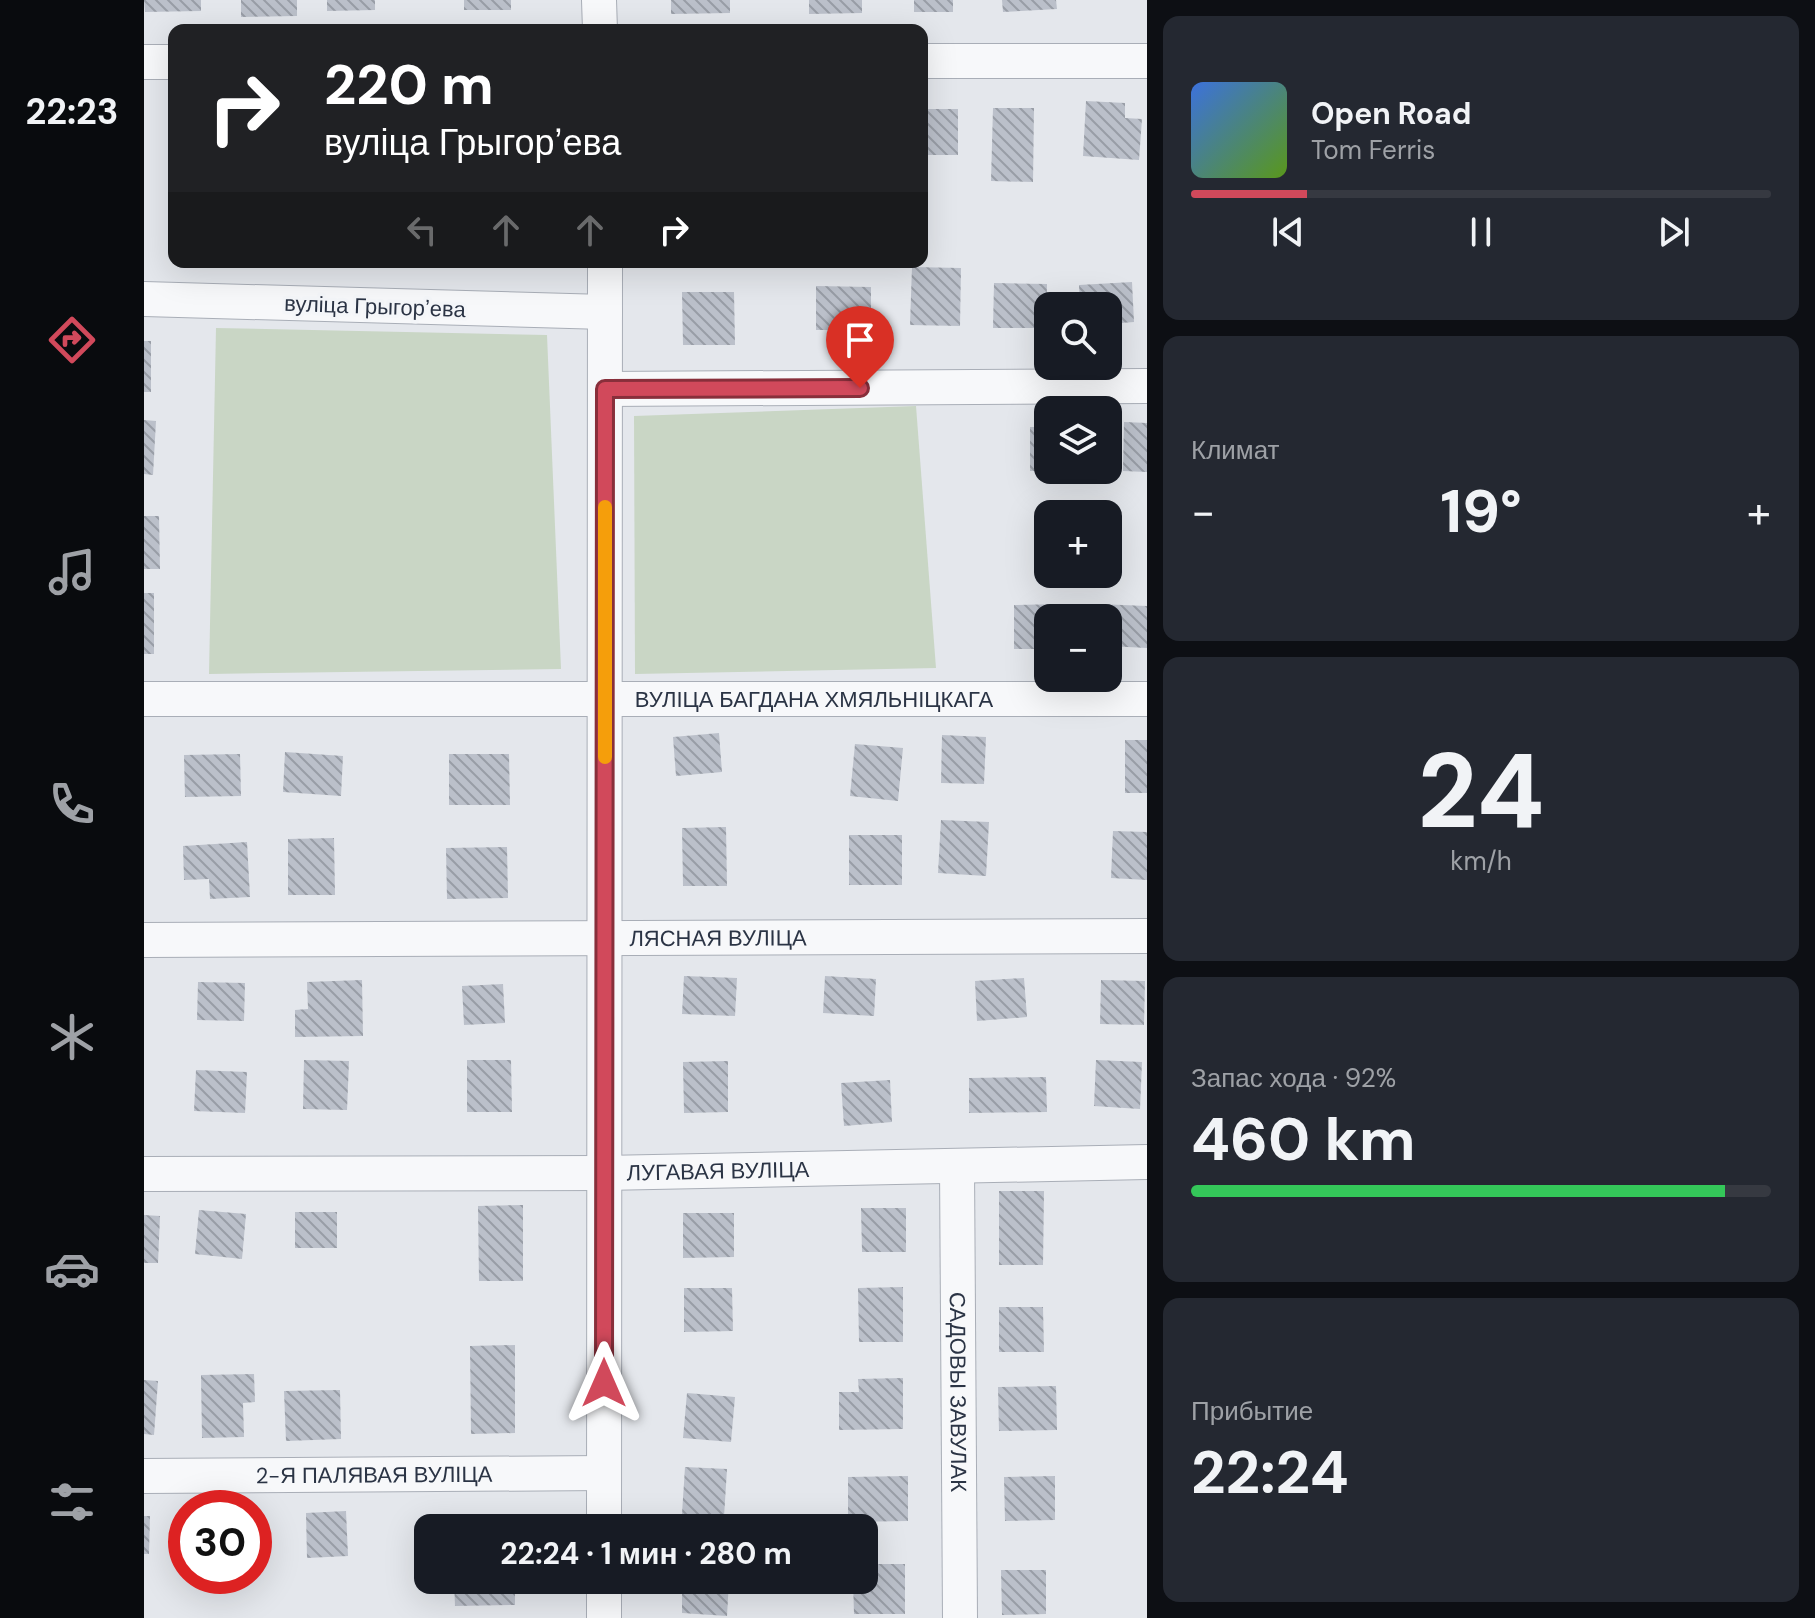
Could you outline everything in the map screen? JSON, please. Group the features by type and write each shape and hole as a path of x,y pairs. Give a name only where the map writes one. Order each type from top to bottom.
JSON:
{"street":[{"path":"599,0 600,24"},
{"path":"928,61 1147,61"},
{"path":"144,62 168,62"},
{"path":"604,1514 605,268"},
{"name":"вуліца Грыгорʼева","path":"144,299 605,312"},
{"path":"605,389 1147,386"},
{"name":"ВУЛІЦА БАГДАНА ХМЯЛЬНІЦКАГА","path":"144,699 1147,699"},
{"name":"ЛЯСНАЯ ВУЛІЦА","path":"144,940 1147,936"},
{"name":"ЛУГАВАЯ ВУЛІЦА","path":"144,1174 604,1173 1147,1162"},
{"name":"САДОВЫ ЗАВУЛАК","path":"957,1166 960,1618"},
{"name":"2-Я ПАЛЯВАЯ ВУЛІЦА","path":"144,1476 604,1473"},
{"path":"604,1594 604,1618"}],"green space":[{"path":"216,328 547,335 561,669 209,674"},
{"path":"916,406 936,668 635,674 634,416"}],"building":[{"path":"144,0 201,0 201,11 145,12"},
{"path":"241,0 297,0 297,16 241,17"},
{"path":"327,0 375,0 375,10 327,11"},
{"path":"464,0 511,0 511,10 464,10"},
{"path":"671,0 730,0 730,13 671,14"},
{"path":"809,0 862,0 862,13 809,14"},
{"path":"914,0 953,0 953,12 914,12"},
{"path":"1002,0 1056,0 1057,9 1003,12"},
{"path":"1086,101 1125,103 1125,118 1142,119 1139,160 1083,156"},
{"path":"993,108 1034,108 1033,182 991,181"},
{"path":"928,109 958,109 958,155 928,155"},
{"path":"912,268 961,268 960,326 910,325"},
{"path":"1132,282 1134,322 1122,323 1122,292 1079,292 1079,285"},
{"path":"994,283 1047,284 1047,292 1034,292 1034,328 993,328"},
{"path":"816,286 871,287 871,330 816,330"},
{"path":"682,292 734,292 735,345 683,345"},
{"path":"144,341 151,341 151,392 144,392"},
{"path":"144,420 156,421 153,475 144,474"},
{"path":"1124,422 1147,423 1147,472 1123,471"},
{"path":"1030,427 1034,427 1034,471 1030,471"},
{"path":"144,516 159,516 160,569 144,569"},
{"path":"144,593 154,593 154,654 144,654"},
{"path":"1014,605 1034,605 1034,649 1014,649"},
{"path":"1122,605 1147,606 1147,648 1122,647"},
{"path":"719,733 722,772 676,776 673,737"},
{"path":"942,735 986,737 984,784 941,783"},
{"path":"1125,740 1147,740 1147,793 1125,793"},
{"path":"855,744 903,748 898,801 850,796"},
{"path":"285,752 343,756 341,796 283,792"},
{"path":"240,754 241,796 185,797 184,755"},
{"path":"449,754 509,754 510,805 449,805"},
{"path":"941,820 989,822 986,876 938,873"},
{"path":"726,827 727,886 683,886 682,828"},
{"path":"1113,831 1147,832 1147,880 1111,878"},
{"path":"849,835 902,835 902,885 849,885"},
{"path":"334,838 335,895 288,895 288,839"},
{"path":"247,842 250,897 210,899 209,879 184,880 183,846"},
{"path":"507,847 508,898 447,899 446,848"},
{"path":"684,976 737,978 735,1016 682,1014"},
{"path":"825,976 876,979 874,1016 823,1013"},
{"path":"1024,978 1027,1017 977,1021 975,981"},
{"path":"362,980 363,1036 295,1037 295,1010 308,1009 307,982"},
{"path":"1101,980 1145,981 1144,1025 1100,1024"},
{"path":"198,982 245,983 244,1021 197,1020"},
{"path":"503,984 505,1023 464,1025 462,986"},
{"path":"304,1060 349,1061 347,1110 303,1109"},
{"path":"467,1060 511,1060 512,1112 467,1112"},
{"path":"1096,1060 1142,1062 1140,1109 1094,1106"},
{"path":"728,1061 728,1112 684,1113 683,1062"},
{"path":"196,1070 247,1072 245,1113 194,1111"},
{"path":"1046,1077 1047,1112 969,1113 969,1078"},
{"path":"890,1080 892,1122 844,1126 841,1083"},
{"path":"999,1191 1044,1191 1043,1265 999,1265"},
{"path":"523,1205 523,1281 479,1281 478,1206"},
{"path":"861,1208 906,1208 906,1252 862,1252"},
{"path":"199,1210 246,1214 242,1259 195,1254"},
{"path":"295,1212 337,1212 337,1248 295,1248"},
{"path":"683,1213 734,1213 734,1257 683,1258"},
{"path":"144,1215 160,1216 158,1263 144,1263"},
{"path":"903,1287 903,1342 859,1342 858,1288"},
{"path":"684,1288 732,1288 733,1331 684,1332"},
{"path":"999,1307 1043,1307 1044,1352 999,1352"},
{"path":"515,1345 515,1433 471,1434 470,1346"},
{"path":"254,1374 255,1402 243,1403 244,1437 202,1438 201,1375"},
{"path":"903,1378 903,1429 839,1430 839,1392 859,1392 858,1379"},
{"path":"144,1380 158,1381 154,1435 144,1434"},
{"path":"1056,1386 1057,1430 999,1431 998,1387"},
{"path":"340,1390 341,1439 286,1441 284,1391"},
{"path":"687,1393 735,1397 731,1442 683,1438"},
{"path":"685,1467 727,1469 724,1514 682,1514"},
{"path":"908,1476 908,1521 878,1522 878,1514 848,1514 848,1477"},
{"path":"1055,1476 1055,1520 1005,1521 1004,1477"},
{"path":"346,1511 348,1556 307,1558 306,1513"},
{"path":"144,1516 150,1516 149,1554 144,1554"},
{"path":"878,1564 905,1564 905,1614 854,1614 853,1594 878,1594"},
{"path":"1001,1570 1046,1570 1046,1614 1002,1615"},
{"path":"455,1594 515,1594 515,1605 455,1606"},
{"path":"682,1594 728,1594 727,1616 682,1613"}],"slow traffic":[{"path":"605,507 605,757"}],"route":[{"path":"604,1383 605,389 860,388"}]}
